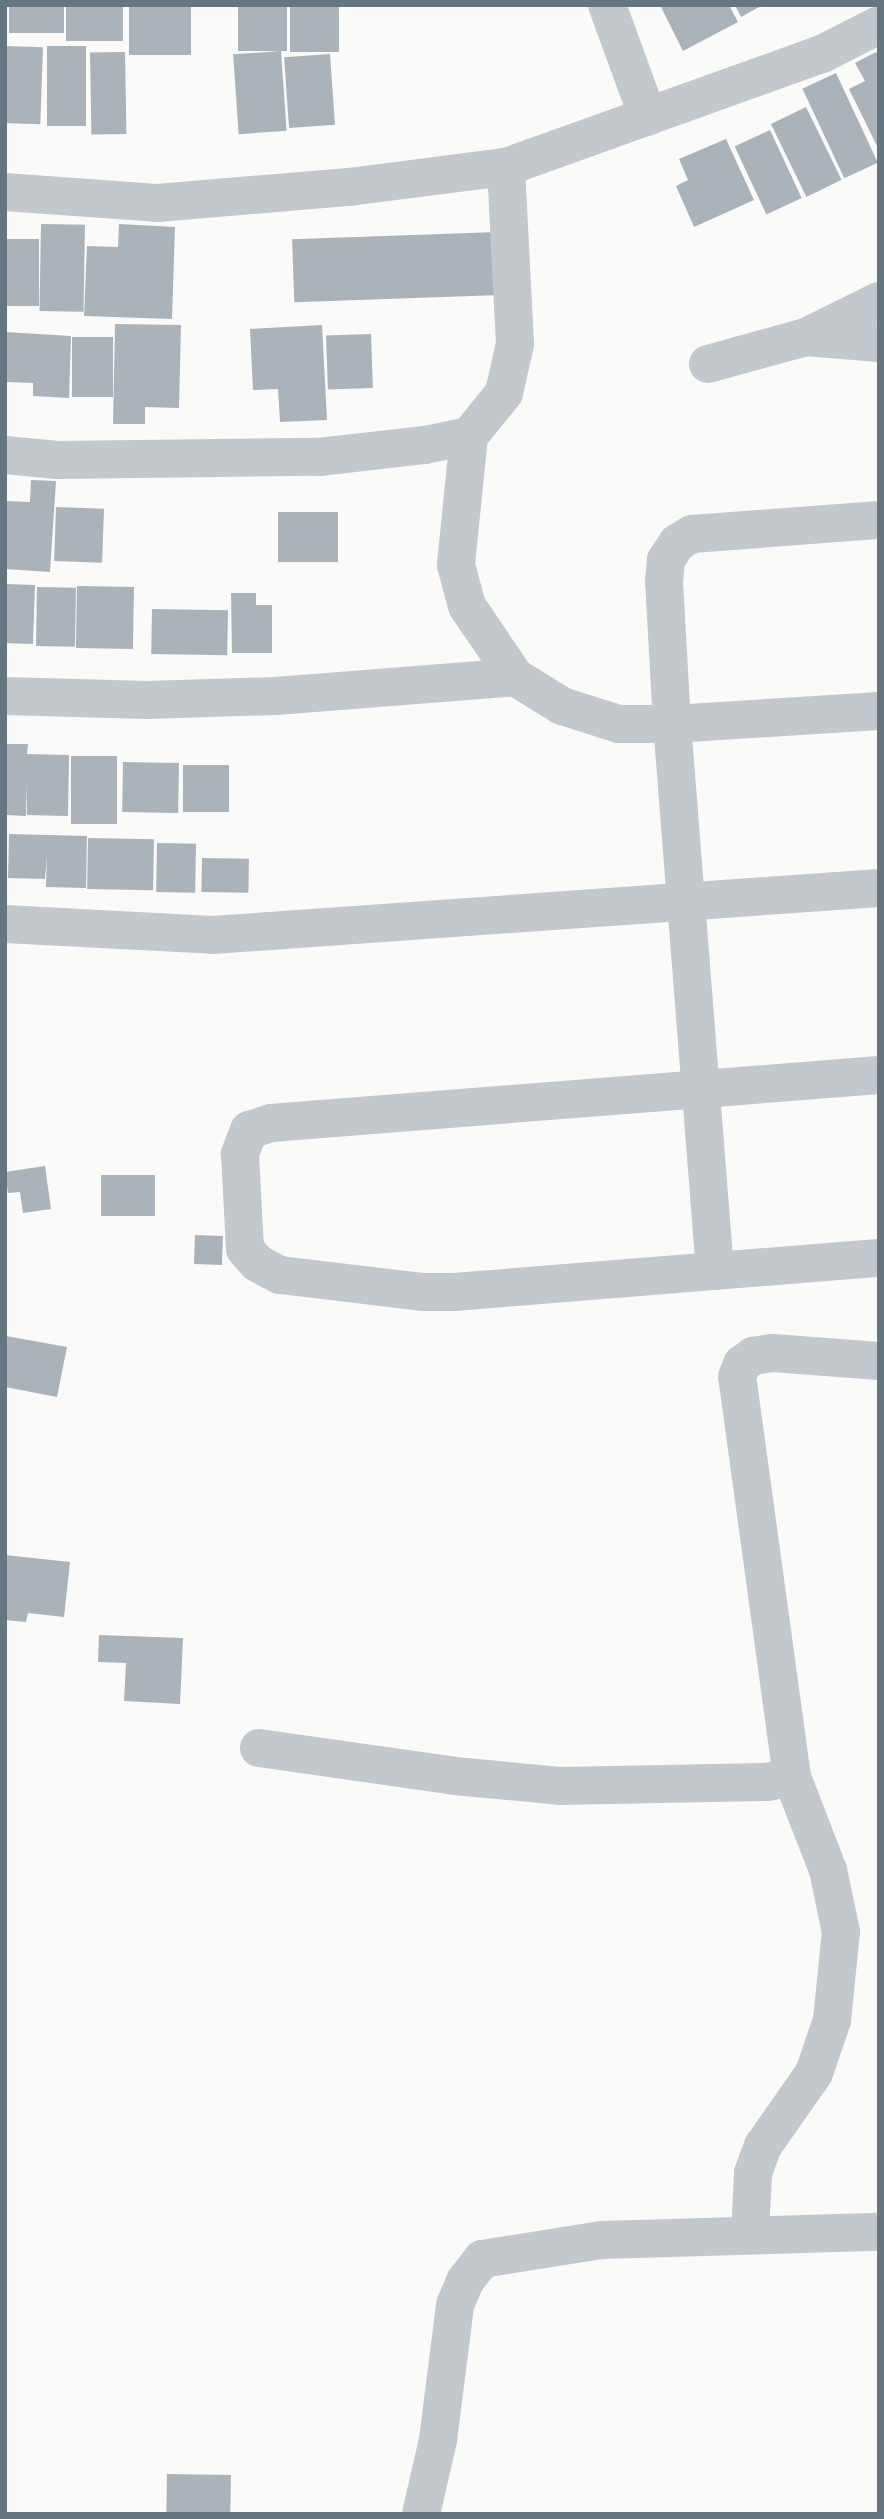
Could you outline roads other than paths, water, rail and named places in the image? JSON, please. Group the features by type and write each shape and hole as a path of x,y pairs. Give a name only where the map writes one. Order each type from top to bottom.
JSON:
{"street":[{"path":"607,5 648,117"},
{"path":"5,192 157,203 349,187 506,167 822,54 879,25"},
{"path":"506,167 515,344 512,370 504,393 470,436 456,565 467,606 515,677 562,706 619,724 672,724 879,711"},
{"path":"708,364 806,337 879,302"},
{"path":"806,337 879,343"},
{"path":"5,455 58,460 319,457 425,445 470,436"},
{"path":"715,1271 672,724 664,582 666,560 677,543 692,534 879,520"},
{"path":"5,696 147,700 276,696 515,677"},
{"path":"5,924 213,935 879,888"},
{"path":"879,1075 271,1123 249,1130 240,1154 245,1249 257,1264 280,1276 422,1292 879,1258"},
{"path":"750,2235 753,2173 763,2146 814,2073 832,2020 841,1932 828,1870 792,1777 737,1377 742,1364 753,1356 773,1353 879,1360"},
{"path":"259,1748 455,1776 561,1786 767,1782 792,1777"},
{"path":"421,2514 438,2440 455,2305 465,2281 482,2259 602,2239 879,2232"}]}
